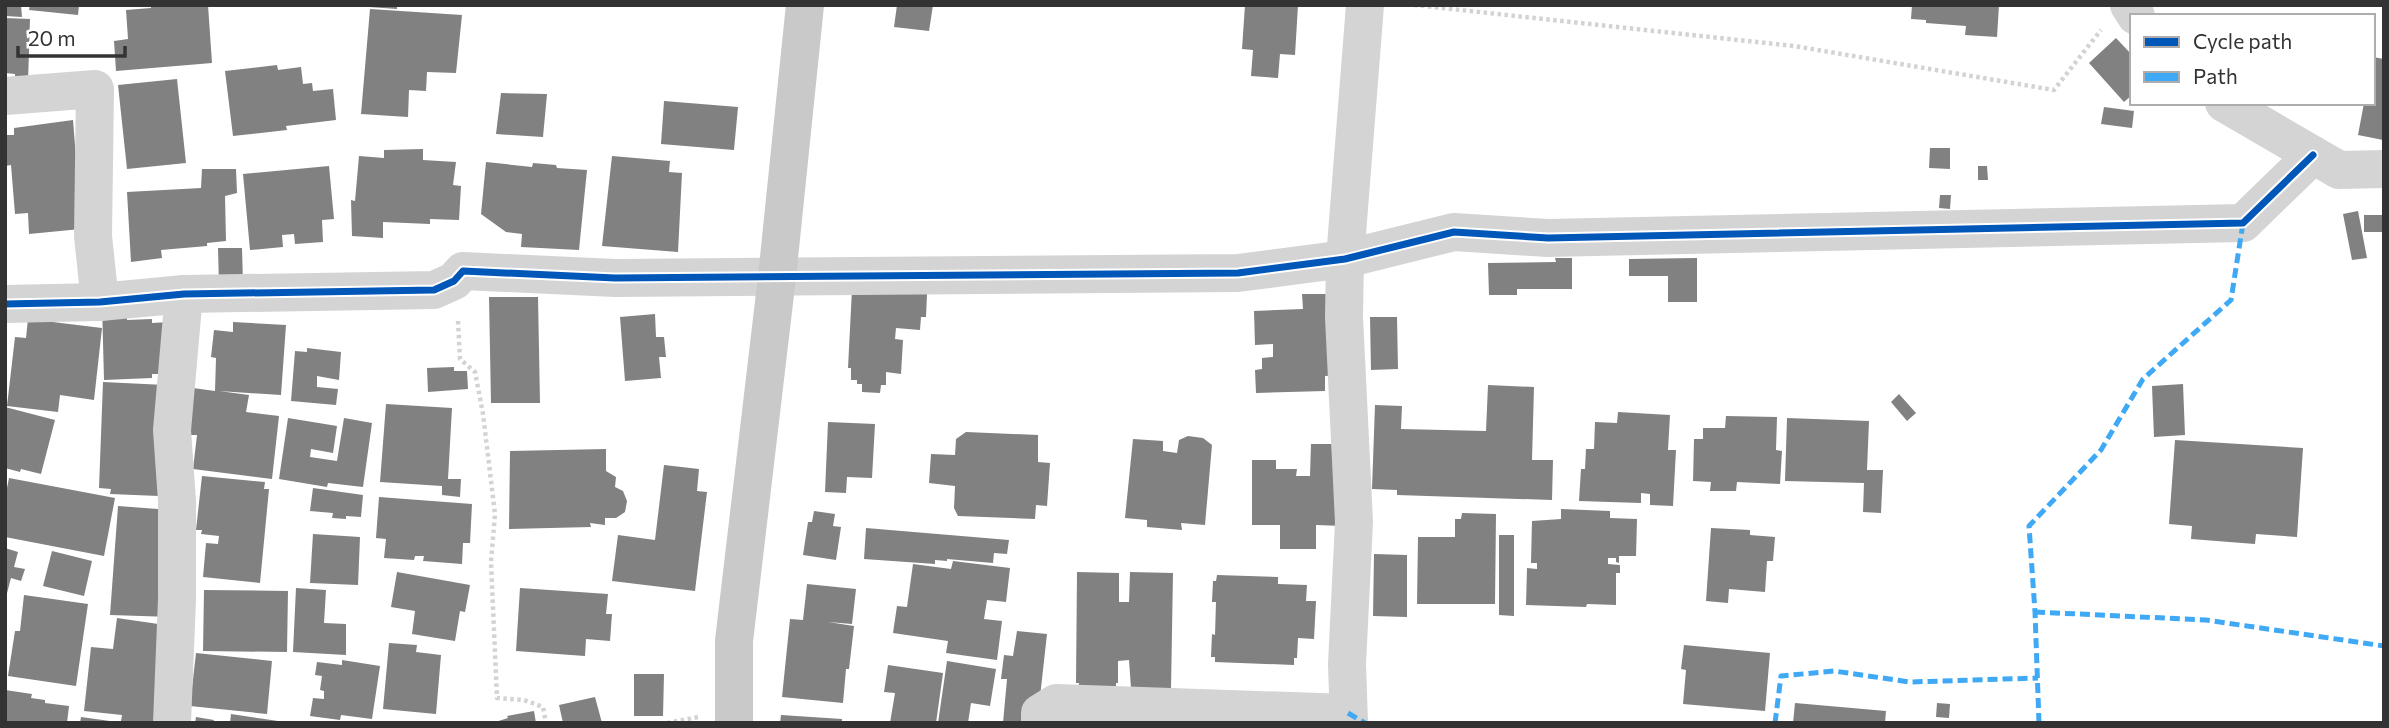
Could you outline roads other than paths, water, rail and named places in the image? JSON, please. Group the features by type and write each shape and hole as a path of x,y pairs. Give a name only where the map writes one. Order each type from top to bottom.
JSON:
{"main road":[{"path":"734,723 734,641 778,277 805,5"}],"street":[{"path":"1040,723 1040,713 1056,703 1349,718 1347,664 1354,522 1344,317 1345,259 1364,5"},
{"path":"5,96 95,89 93,236 100,302"},
{"path":"2227,105 2339,170 2384,170"},
{"path":"5,304 100,302 184,294 434,290 454,281 463,271 615,278 1238,273 1345,259 1454,232 1548,238 2243,223 2313,155"},
{"path":"172,723 177,543 172,430 184,294"}]}
